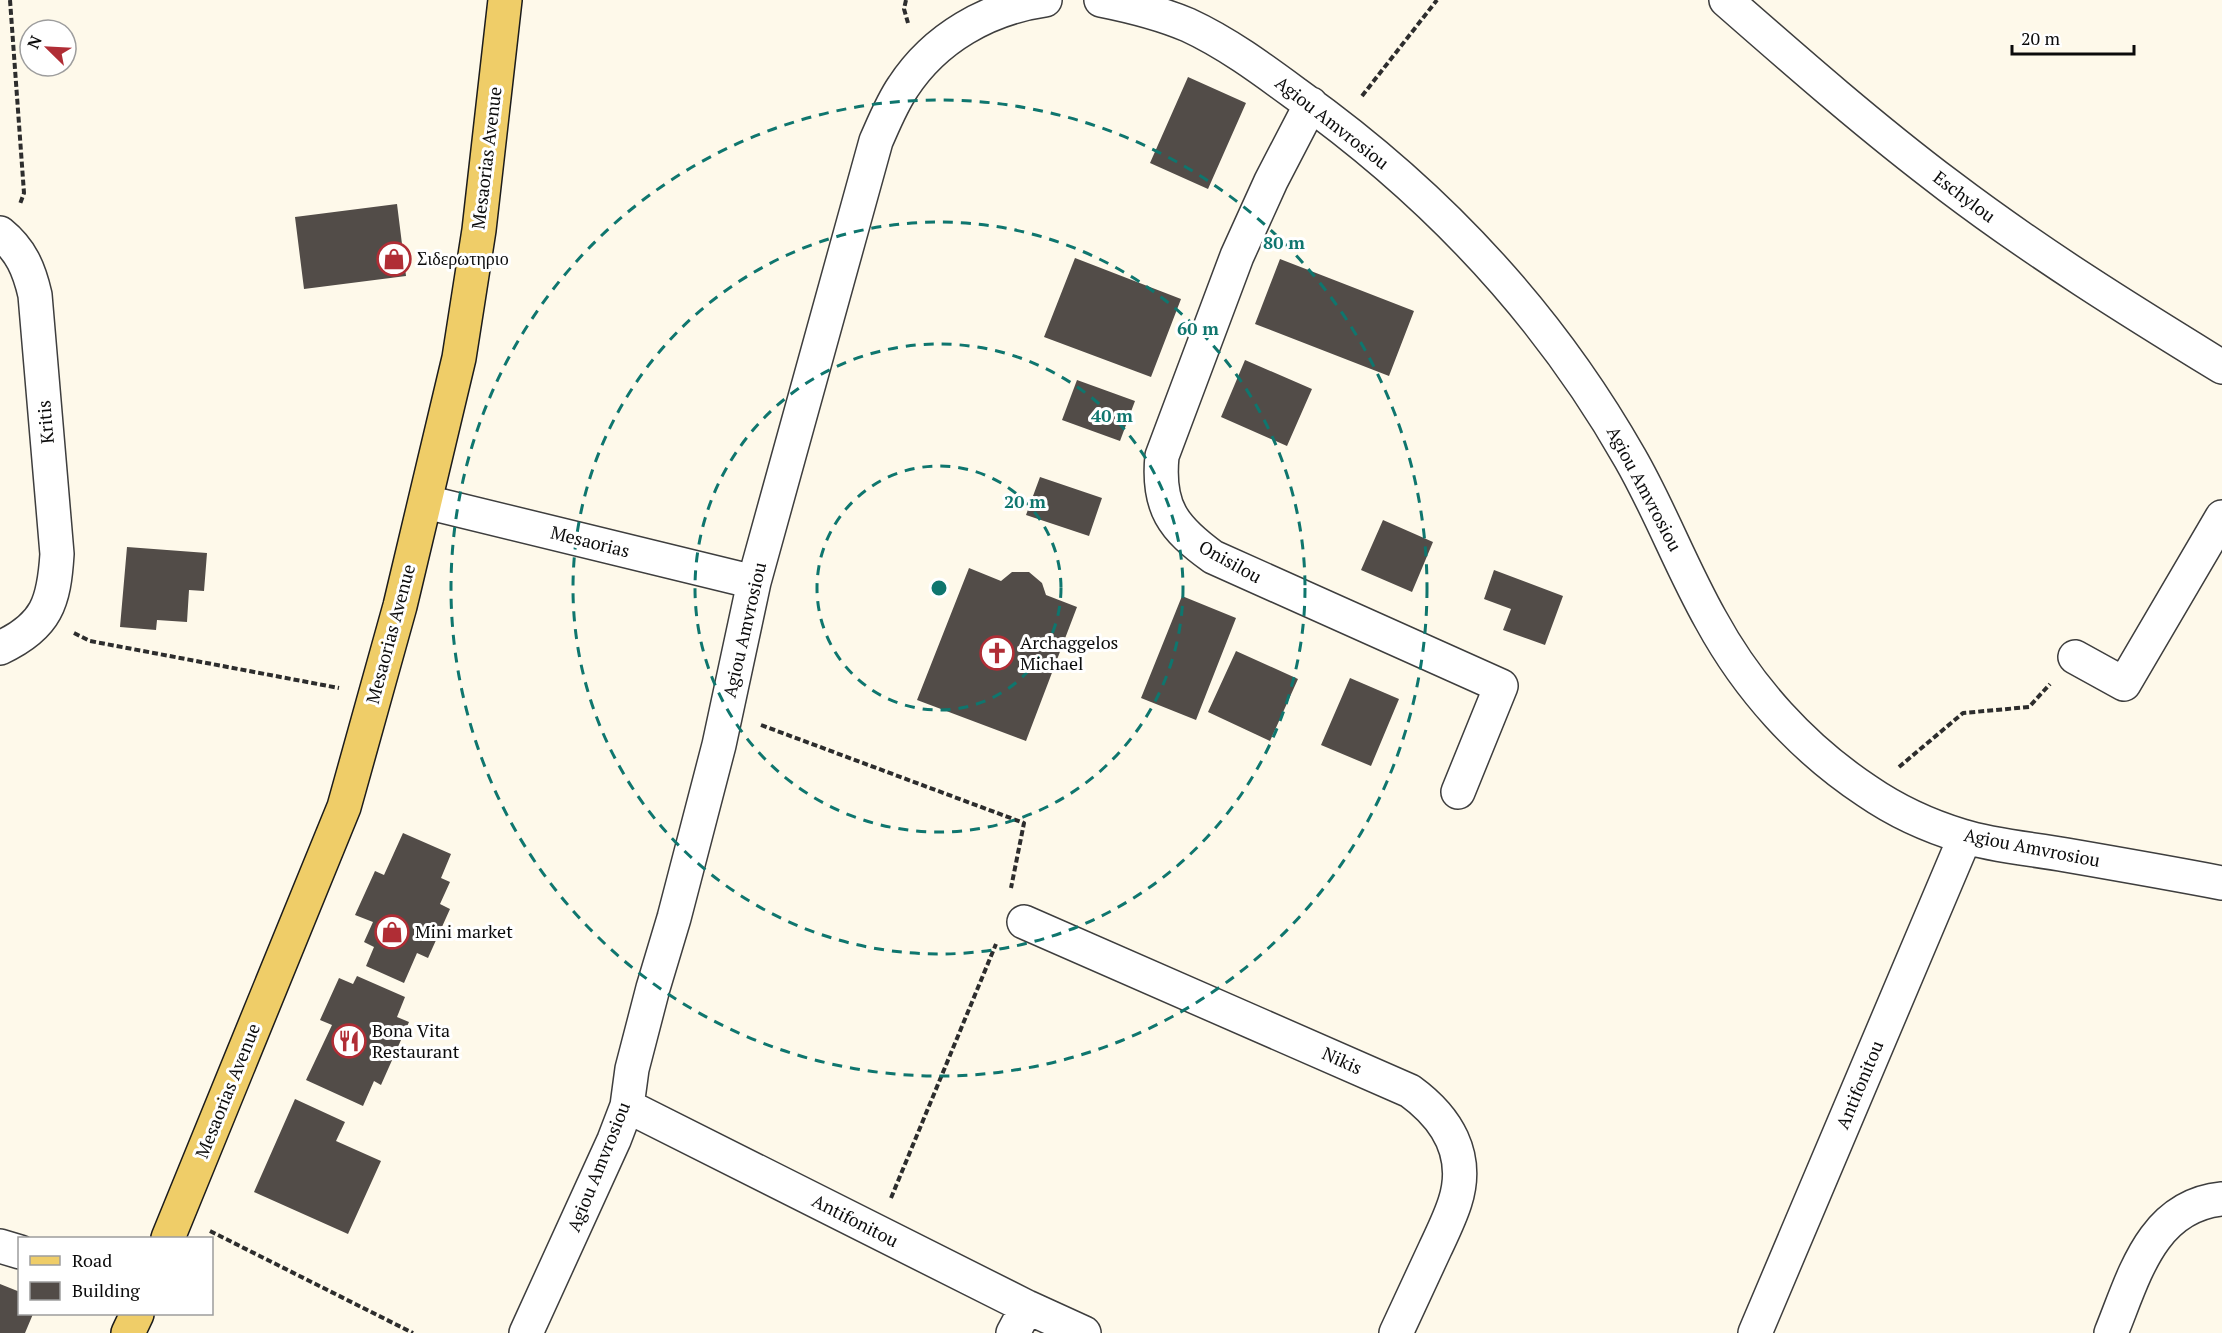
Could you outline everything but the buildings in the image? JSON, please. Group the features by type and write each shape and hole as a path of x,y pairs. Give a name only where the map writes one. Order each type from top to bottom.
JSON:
{"main road":[{"name":"Mesaorias Avenue","path":"173,1226 344,807 400,606 459,358 479,230 505,0"},
{"path":"128,1333 136,1315"}],"street":[{"name":"Agiou Amvrosiou","path":"526,1333 614,1140 627,1106 632,1069 727,712 754,582 876,141 903,87 926,59 969,24 999,11 1045,0"},
{"name":"Agiou Amvrosiou","path":"1101,0 1145,10 1189,26 1229,47 1311,105 1387,165 1457,230 1500,275 1584,384 1610,423 1658,508 1712,622 1752,684 1818,754 1868,793 1900,811 1965,837 2222,883"},
{"name":"Eschylou","path":"1726,0 1896,146 1958,193 2099,290 2222,366"},
{"name":"Onisilou","path":"1311,105 1271,181 1237,256 1162,456 1160,477 1162,493 1167,512 1178,529 1213,557 1501,686 1458,792"},
{"name":"Kritis","path":"3,235 23,257 35,295 57,554 52,596 42,619"},
{"name":"Mesaorias","path":"426,502 754,582"},
{"path":"2075,657 2124,684 2222,517"},
{"path":"0,648 28,632 42,619"},
{"name":"Antifonitou","path":"1755,1333 1965,837"},
{"name":"Nikis","path":"1024,922 1410,1091 1436,1113 1453,1140 1459,1168 1459,1185 1447,1222 1396,1333"},
{"name":"Antifonitou","path":"627,1106 877,1232 1020,1320 1084,1333"},
{"path":"2111,1333 2140,1263 2155,1237 2176,1214 2192,1206 2222,1199"},
{"path":"0,1246 18,1251"}],"path":[{"path":"3,235 24,193 10,0"},
{"path":"1339,126 1437,0"},
{"path":"42,619 90,641 375,695"},
{"path":"1868,793 1963,713 2029,707 2075,657"},
{"path":"727,712 1023,823 1009,893"},
{"path":"877,1232 1002,929 1024,922"},
{"path":"173,1226 198,1237"},
{"path":"213,1244 413,1333"}],"place":[{"name":"Σιδερωτηριο","path":"394,259"},
{"name":"Archaggelos Michael","path":"997,653"},
{"name":"Mini market","path":"392,932"},
{"name":"Bona Vita Restaurant","path":"349,1041"}]}
